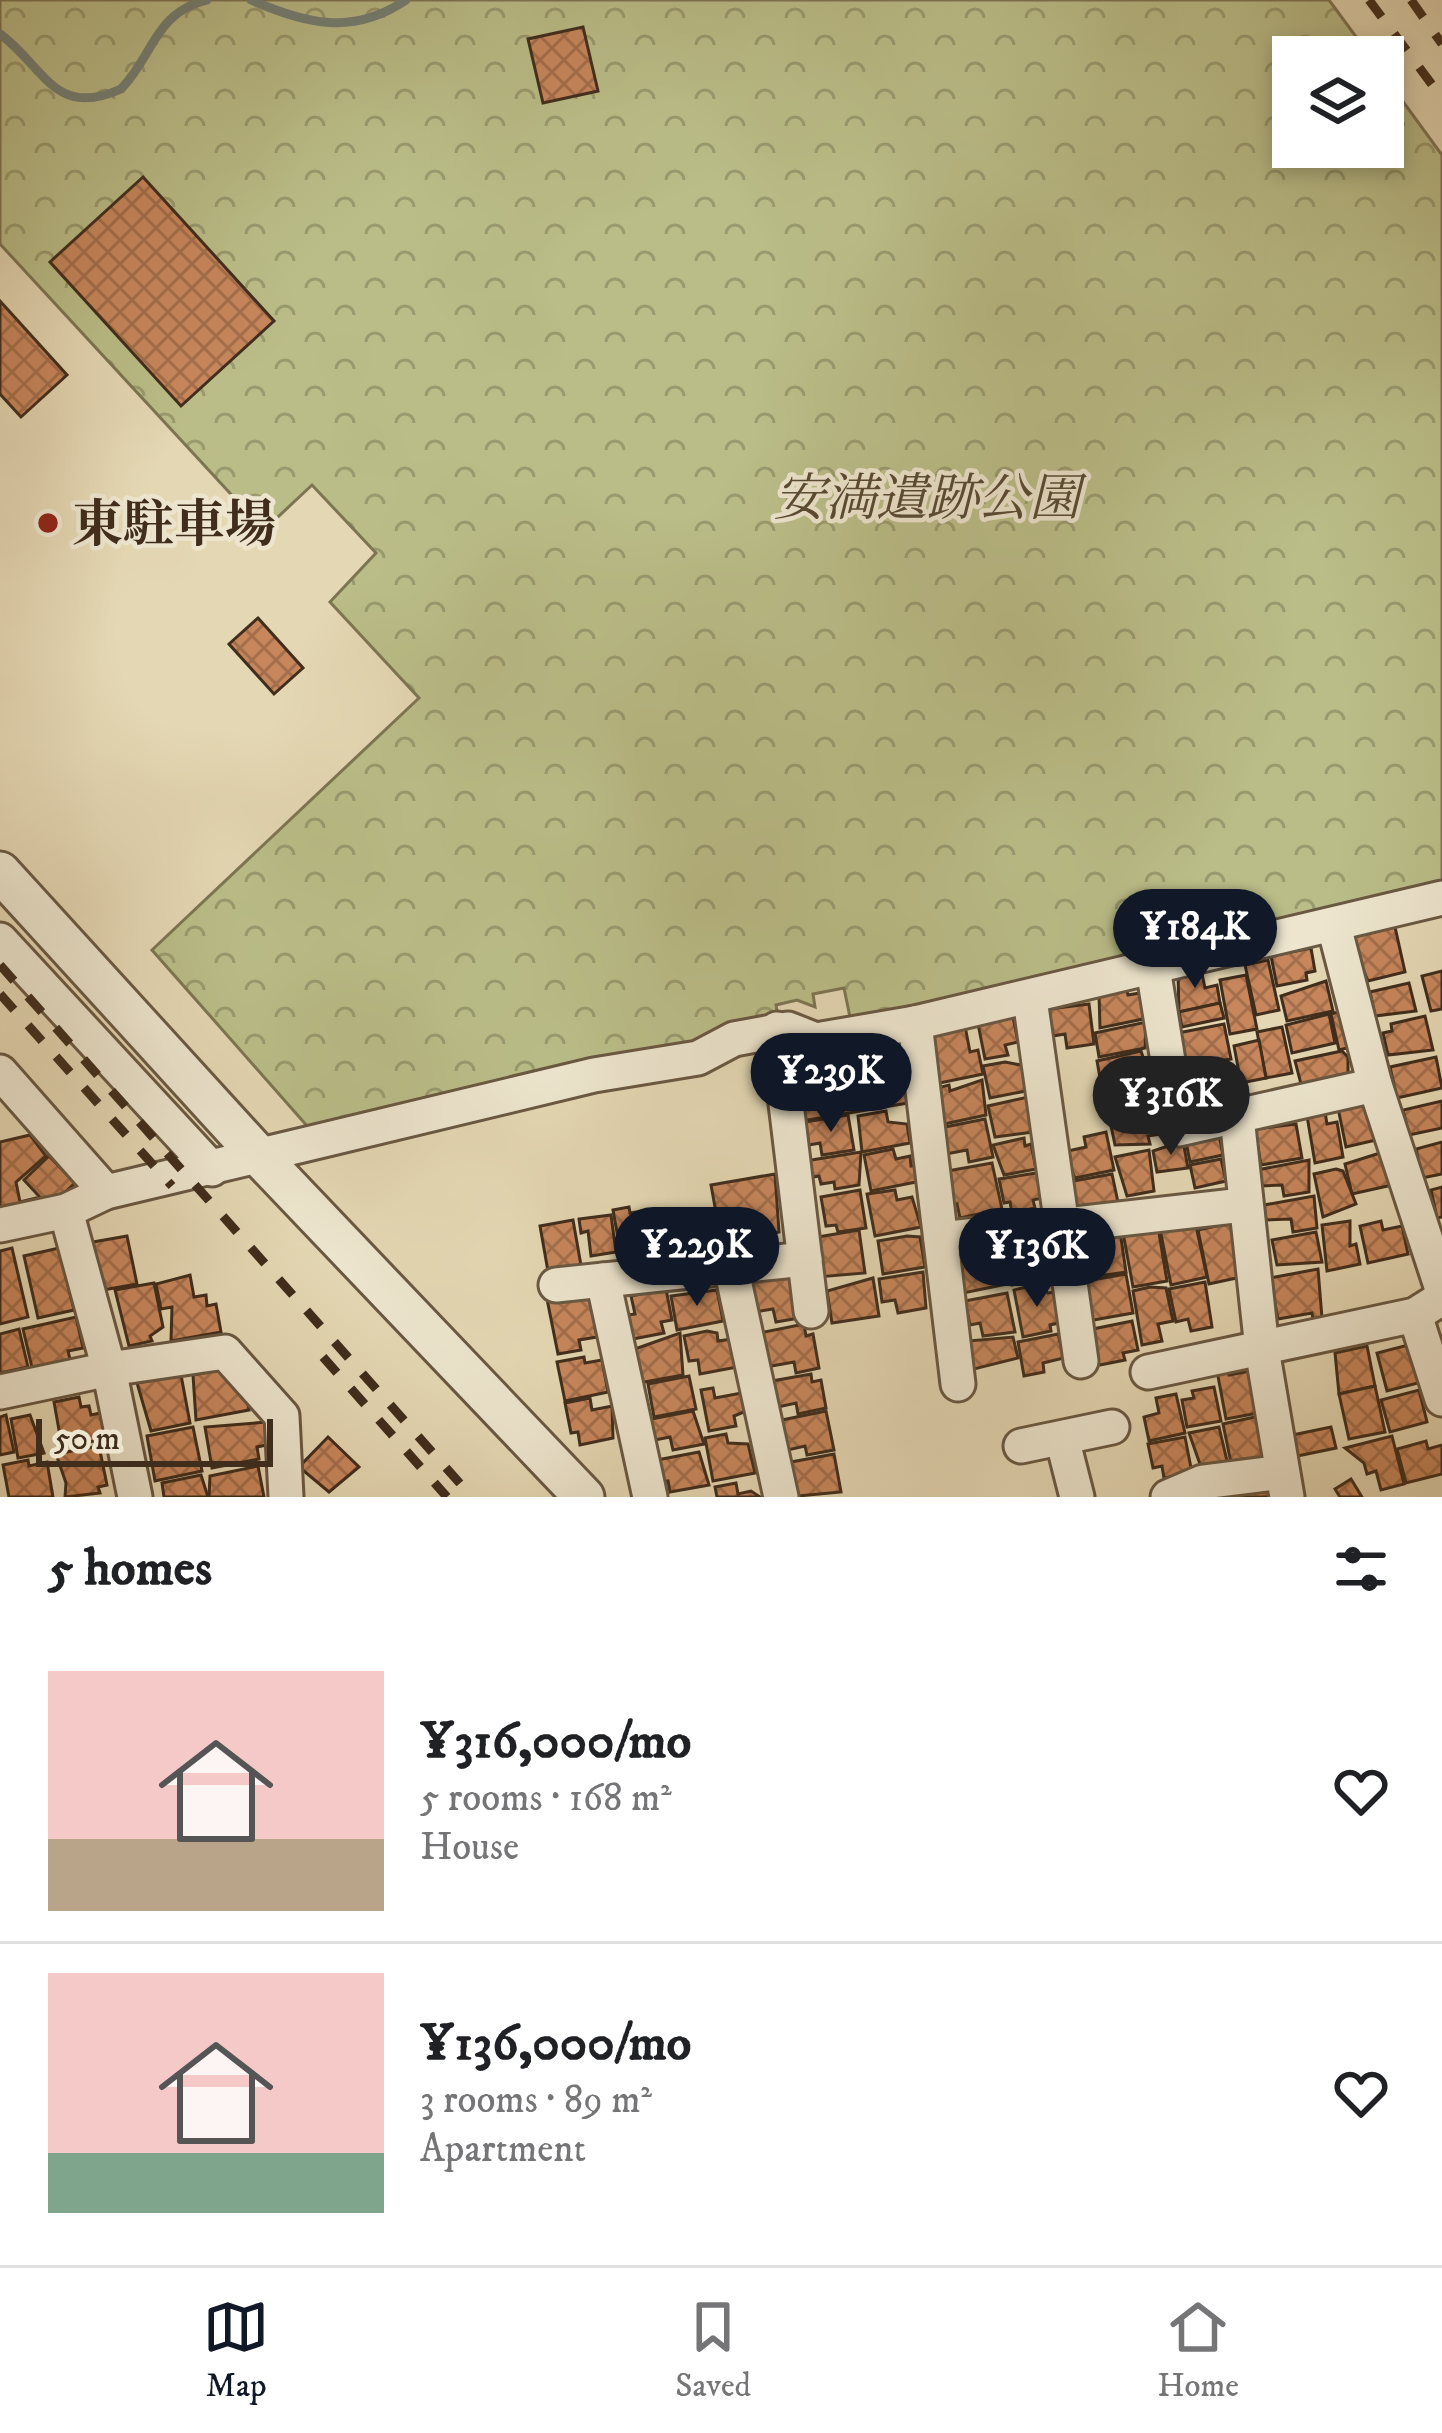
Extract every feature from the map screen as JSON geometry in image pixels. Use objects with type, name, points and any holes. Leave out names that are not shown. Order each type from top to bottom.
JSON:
[{"type":"street","points":[[0,872],[260,1156],[584,1497]]},
{"type":"street","points":[[0,1225],[66,1210],[106,1192],[594,1075],[698,1058],[734,1039],[777,1029],[816,1040],[915,1023],[1442,898]]},
{"type":"street","points":[[1334,926],[1433,1301],[1442,1399]]},
{"type":"street","points":[[0,940],[212,1169]]},
{"type":"street","points":[[1153,968],[1179,1130],[1375,1085]]},
{"type":"street","points":[[1030,999],[1081,1361]]},
{"type":"street","points":[[915,1023],[958,1384]]},
{"type":"street","points":[[777,1029],[811,1311]]},
{"type":"street","points":[[0,1072],[106,1192]]},
{"type":"street","points":[[1168,1497],[1203,1482],[1285,1484],[1243,1205],[1237,1117]]},
{"type":"street","points":[[941,1239],[1243,1205]]},
{"type":"street","points":[[66,1210],[109,1369],[135,1497]]},
{"type":"street","points":[[556,1285],[805,1259]]},
{"type":"street","points":[[731,1267],[781,1497]]},
{"type":"street","points":[[603,1280],[650,1497]]},
{"type":"street","points":[[1148,1372],[1262,1348],[1433,1301]]},
{"type":"street","points":[[0,1392],[225,1352],[282,1416],[286,1497]]},
{"type":"street","points":[[1021,1446],[1112,1427]]},
{"type":"street","points":[[1062,1438],[1077,1497]]},
{"type":"green space","name":"安満遺跡公園","points":[[0,0],[1329,0],[1356,36],[1272,36],[1272,168],[1404,168],[1404,103],[1442,155],[1442,883],[851,1022],[844,988],[813,994],[815,1007],[797,1000],[776,1005],[779,1022],[316,1136],[152,950],[419,698],[330,602],[376,553],[312,485],[264,530],[0,244]]},
{"type":"building","points":[[583,27],[598,91],[543,103],[528,39]]},
{"type":"building","points":[[143,177],[274,321],[181,406],[50,262]]},
{"type":"building","points":[[0,301],[67,375],[21,417],[0,394]]},
{"type":"building","points":[[258,618],[303,668],[274,694],[229,644]]},
{"type":"building","points":[[1395,927],[1405,972],[1368,981],[1350,938]]},
{"type":"building","points":[[1311,948],[1315,971],[1306,973],[1307,980],[1277,986],[1271,956]]},
{"type":"building","points":[[1268,960],[1279,1010],[1256,1015],[1245,965]]},
{"type":"building","points":[[1201,969],[1205,988],[1217,985],[1220,1003],[1179,1012],[1178,973]]},
{"type":"building","points":[[1442,971],[1442,1009],[1431,1011],[1422,976]]},
{"type":"building","points":[[1246,975],[1257,1029],[1230,1034],[1220,980]]},
{"type":"building","points":[[1326,981],[1333,1011],[1287,1021],[1281,996]]},
{"type":"building","points":[[1409,983],[1416,1011],[1375,1016],[1370,992]]},
{"type":"building","points":[[1126,988],[1128,995],[1140,993],[1148,1018],[1100,1028],[1099,994]]},
{"type":"building","points":[[1220,1003],[1224,1018],[1182,1027],[1179,1012]]},
{"type":"building","points":[[1089,1004],[1094,1044],[1067,1048],[1065,1034],[1053,1036],[1049,1009]]},
{"type":"building","points":[[1345,1010],[1355,1046],[1339,1050],[1331,1014]]},
{"type":"building","points":[[1329,1014],[1335,1043],[1292,1053],[1286,1025]]},
{"type":"building","points":[[1425,1016],[1433,1050],[1388,1055],[1383,1033],[1392,1031],[1391,1024]]},
{"type":"building","points":[[1013,1017],[1018,1042],[1005,1045],[1008,1055],[985,1059],[978,1024]]},
{"type":"building","points":[[1146,1022],[1145,1048],[1099,1057],[1095,1033]]},
{"type":"building","points":[[1224,1024],[1231,1059],[1180,1068],[1173,1034]]},
{"type":"building","points":[[965,1026],[970,1052],[978,1050],[983,1074],[935,1084],[932,1032]]},
{"type":"building","points":[[1282,1027],[1292,1073],[1266,1078],[1257,1032]]},
{"type":"building","points":[[1259,1040],[1266,1078],[1241,1083],[1234,1046]]},
{"type":"building","points":[[1141,1051],[1150,1079],[1102,1089],[1097,1061]]},
{"type":"building","points":[[1342,1051],[1348,1057],[1348,1076],[1302,1088],[1295,1061]]},
{"type":"building","points":[[900,1052],[908,1103],[802,1121],[793,1070]]},
{"type":"building","points":[[1436,1057],[1442,1088],[1397,1098],[1390,1067]]},
{"type":"building","points":[[1005,1062],[1026,1066],[1031,1090],[990,1098],[983,1066]]},
{"type":"building","points":[[1228,1067],[1232,1085],[1242,1084],[1245,1100],[1196,1109],[1187,1074]]},
{"type":"building","points":[[982,1080],[986,1115],[940,1125],[933,1089],[949,1085],[950,1091]]},
{"type":"building","points":[[1146,1084],[1148,1096],[1154,1094],[1151,1110],[1114,1118],[1109,1091]]},
{"type":"building","points":[[1028,1097],[1034,1132],[995,1137],[988,1106]]},
{"type":"building","points":[[1372,1100],[1380,1139],[1346,1147],[1338,1108]]},
{"type":"building","points":[[1442,1101],[1442,1128],[1409,1135],[1403,1110]]},
{"type":"building","points":[[886,1111],[888,1122],[907,1124],[910,1143],[862,1152],[858,1116]]},
{"type":"building","points":[[1157,1112],[1161,1134],[1148,1136],[1150,1144],[1115,1145],[1110,1121]]},
{"type":"building","points":[[1325,1112],[1327,1124],[1337,1122],[1343,1157],[1315,1163],[1307,1116]]},
{"type":"building","points":[[848,1115],[854,1150],[822,1155],[820,1143],[809,1145],[805,1122]]},
{"type":"building","points":[[985,1119],[993,1157],[969,1162],[967,1150],[946,1154],[940,1128]]},
{"type":"building","points":[[1296,1124],[1302,1158],[1261,1165],[1255,1129]]},
{"type":"building","points":[[1218,1130],[1223,1155],[1190,1162],[1185,1137]]},
{"type":"building","points":[[1106,1132],[1114,1170],[1075,1178],[1063,1152],[1086,1147],[1084,1137]]},
{"type":"building","points":[[30,1135],[46,1156],[16,1182],[20,1202],[36,1198],[39,1209],[0,1212],[0,1142]]},
{"type":"building","points":[[1024,1138],[1025,1146],[1031,1144],[1036,1169],[1004,1175],[993,1145]]},
{"type":"building","points":[[1183,1141],[1188,1168],[1157,1172],[1153,1151]]},
{"type":"building","points":[[1442,1142],[1442,1174],[1422,1178],[1416,1149]]},
{"type":"building","points":[[893,1149],[896,1159],[910,1156],[911,1166],[918,1165],[921,1181],[871,1191],[864,1155]]},
{"type":"building","points":[[1149,1150],[1154,1191],[1127,1196],[1115,1157]]},
{"type":"building","points":[[861,1152],[859,1185],[835,1189],[834,1182],[821,1184],[819,1176],[808,1178],[805,1161]]},
{"type":"building","points":[[1380,1153],[1381,1158],[1387,1157],[1392,1185],[1352,1194],[1345,1164]]},
{"type":"building","points":[[49,1156],[75,1183],[49,1207],[24,1180]]},
{"type":"building","points":[[1221,1159],[1226,1181],[1195,1188],[1190,1165]]},
{"type":"building","points":[[1309,1160],[1309,1192],[1284,1196],[1282,1185],[1260,1186],[1257,1170]]},
{"type":"building","points":[[992,1163],[1002,1209],[960,1218],[957,1204],[950,1206],[942,1172]]},
{"type":"building","points":[[1343,1171],[1356,1204],[1323,1217],[1314,1174]]},
{"type":"building","points":[[1042,1172],[1046,1197],[1033,1200],[1035,1208],[1012,1213],[1010,1202],[1004,1203],[999,1179]]},
{"type":"building","points":[[775,1174],[779,1232],[756,1237],[758,1244],[723,1251],[711,1185]]},
{"type":"building","points":[[1112,1174],[1119,1207],[1074,1211],[1068,1182]]},
{"type":"building","points":[[1442,1187],[1442,1217],[1437,1218],[1431,1190]]},
{"type":"building","points":[[860,1190],[866,1228],[838,1232],[836,1225],[826,1226],[821,1197]]},
{"type":"building","points":[[895,1190],[897,1200],[912,1197],[921,1227],[875,1236],[867,1194]]},
{"type":"building","points":[[1314,1196],[1317,1228],[1293,1232],[1291,1219],[1266,1220],[1264,1205]]},
{"type":"building","points":[[629,1207],[630,1213],[649,1210],[655,1248],[628,1253],[625,1236],[618,1238],[613,1210]]},
{"type":"building","points":[[611,1215],[616,1252],[591,1256],[588,1231],[581,1233],[579,1219]]},
{"type":"building","points":[[573,1220],[582,1271],[549,1277],[540,1226]]},
{"type":"building","points":[[1350,1221],[1350,1246],[1356,1244],[1360,1264],[1327,1271],[1322,1225]]},
{"type":"building","points":[[1381,1221],[1383,1230],[1402,1226],[1408,1254],[1368,1263],[1360,1226]]},
{"type":"building","points":[[1230,1223],[1241,1277],[1209,1284],[1198,1230]]},
{"type":"building","points":[[1196,1226],[1207,1277],[1171,1285],[1160,1229]]},
{"type":"building","points":[[1158,1227],[1167,1281],[1133,1287],[1123,1233]]},
{"type":"building","points":[[859,1230],[865,1273],[818,1277],[812,1238]]},
{"type":"building","points":[[1120,1231],[1126,1272],[1079,1279],[1072,1239]]},
{"type":"building","points":[[1316,1232],[1322,1262],[1277,1265],[1272,1240]]},
{"type":"building","points":[[127,1236],[137,1284],[103,1290],[93,1242]]},
{"type":"building","points":[[920,1237],[925,1267],[883,1274],[878,1241]]},
{"type":"building","points":[[1045,1243],[1051,1278],[1012,1285],[1006,1250]]},
{"type":"building","points":[[12,1248],[28,1317],[0,1324],[0,1251]]},
{"type":"building","points":[[59,1248],[74,1310],[38,1318],[24,1256]]},
{"type":"building","points":[[1001,1252],[1007,1284],[963,1293],[957,1260]]},
{"type":"building","points":[[1318,1269],[1322,1318],[1313,1319],[1312,1313],[1278,1319],[1270,1278]]},
{"type":"building","points":[[923,1272],[926,1308],[898,1313],[895,1300],[882,1302],[879,1279]]},
{"type":"building","points":[[1126,1274],[1133,1313],[1088,1321],[1081,1282]]},
{"type":"building","points":[[190,1275],[194,1297],[206,1295],[207,1306],[216,1304],[221,1332],[171,1341],[172,1307],[161,1309],[156,1284]]},
{"type":"building","points":[[790,1275],[799,1318],[776,1322],[773,1309],[754,1312],[748,1283]]},
{"type":"building","points":[[873,1278],[879,1316],[832,1323],[827,1291]]},
{"type":"building","points":[[1205,1282],[1212,1327],[1191,1331],[1188,1319],[1176,1322],[1169,1289]]},
{"type":"building","points":[[154,1283],[163,1327],[150,1336],[152,1341],[129,1346],[115,1290]]},
{"type":"building","points":[[1039,1284],[1048,1293],[1057,1292],[1063,1322],[1050,1325],[1051,1331],[1023,1337],[1014,1290]]},
{"type":"building","points":[[1166,1288],[1173,1321],[1158,1324],[1162,1341],[1142,1345],[1133,1291]]},
{"type":"building","points":[[666,1289],[672,1320],[661,1322],[664,1333],[633,1339],[628,1315],[635,1314],[631,1296]]},
{"type":"building","points":[[717,1290],[723,1321],[677,1330],[671,1296]]},
{"type":"building","points":[[1007,1293],[1015,1332],[983,1336],[980,1323],[970,1325],[965,1301]]},
{"type":"building","points":[[563,1295],[564,1301],[593,1296],[599,1327],[595,1328],[597,1337],[579,1340],[581,1350],[558,1354],[547,1299]]},
{"type":"building","points":[[76,1317],[83,1348],[68,1351],[71,1363],[33,1372],[23,1329]]},
{"type":"building","points":[[1132,1321],[1138,1350],[1123,1353],[1125,1360],[1095,1366],[1088,1330]]},
{"type":"building","points":[[804,1324],[806,1336],[813,1334],[819,1368],[796,1373],[794,1362],[766,1367],[760,1333]]},
{"type":"building","points":[[19,1329],[28,1367],[0,1373],[0,1334]]},
{"type":"building","points":[[680,1333],[683,1375],[639,1383],[632,1350]]},
{"type":"building","points":[[717,1333],[718,1341],[732,1339],[737,1367],[700,1374],[698,1360],[689,1361],[684,1336]]},
{"type":"building","points":[[1058,1334],[1064,1358],[1043,1363],[1044,1372],[1024,1376],[1018,1342]]},
{"type":"building","points":[[1013,1337],[1018,1358],[974,1369],[968,1341]]},
{"type":"building","points":[[1412,1344],[1422,1382],[1387,1391],[1377,1353]]},
{"type":"building","points":[[1367,1346],[1375,1386],[1339,1394],[1335,1353]]},
{"type":"building","points":[[584,1357],[585,1363],[602,1360],[608,1392],[565,1401],[557,1362]]},
{"type":"building","points":[[232,1367],[245,1385],[249,1410],[196,1420],[193,1375]]},
{"type":"building","points":[[1227,1369],[1229,1375],[1250,1371],[1258,1413],[1226,1419],[1217,1371]]},
{"type":"building","points":[[811,1374],[812,1382],[821,1380],[826,1408],[798,1414],[796,1403],[778,1407],[772,1381]]},
{"type":"building","points":[[181,1375],[190,1423],[151,1431],[137,1383]]},
{"type":"building","points":[[689,1376],[696,1409],[654,1417],[648,1384]]},
{"type":"building","points":[[1375,1386],[1385,1432],[1349,1439],[1339,1394]]},
{"type":"building","points":[[1214,1387],[1221,1421],[1187,1427],[1182,1400],[1194,1398],[1192,1391]]},
{"type":"building","points":[[713,1388],[715,1398],[747,1392],[751,1409],[734,1416],[736,1426],[709,1431],[701,1390]]},
{"type":"building","points":[[1419,1390],[1427,1422],[1390,1432],[1381,1400]]},
{"type":"building","points":[[1176,1394],[1185,1433],[1149,1441],[1144,1417],[1159,1413],[1156,1398]]},
{"type":"building","points":[[79,1397],[81,1407],[89,1406],[91,1415],[100,1413],[105,1439],[62,1447],[54,1402]]},
{"type":"building","points":[[590,1398],[592,1410],[612,1406],[613,1438],[580,1445],[578,1432],[571,1433],[565,1403]]},
{"type":"building","points":[[693,1411],[704,1444],[673,1450],[670,1437],[650,1441],[646,1420]]},
{"type":"building","points":[[826,1411],[834,1450],[807,1455],[805,1446],[783,1451],[777,1421]]},
{"type":"building","points":[[6,1415],[14,1452],[0,1455],[0,1417]]},
{"type":"building","points":[[30,1415],[44,1453],[18,1458],[11,1419]]},
{"type":"building","points":[[1259,1416],[1267,1456],[1231,1463],[1223,1424]]},
{"type":"building","points":[[267,1422],[271,1444],[257,1447],[259,1459],[212,1468],[205,1427]]},
{"type":"building","points":[[193,1427],[202,1471],[155,1481],[147,1436]]},
{"type":"building","points":[[1219,1427],[1227,1461],[1201,1467],[1189,1433]]},
{"type":"building","points":[[1331,1427],[1336,1448],[1288,1458],[1283,1437]]},
{"type":"building","points":[[726,1434],[728,1443],[748,1444],[755,1473],[713,1481],[705,1438]]},
{"type":"building","points":[[1392,1436],[1404,1484],[1381,1490],[1376,1471],[1367,1474],[1364,1463],[1345,1448]]},
{"type":"building","points":[[328,1437],[359,1467],[329,1492],[299,1467]]},
{"type":"building","points":[[1185,1437],[1192,1473],[1164,1478],[1162,1466],[1153,1468],[1148,1444]]},
{"type":"building","points":[[1426,1441],[1428,1449],[1442,1445],[1442,1474],[1406,1483],[1397,1449]]},
{"type":"building","points":[[99,1446],[107,1485],[98,1487],[100,1493],[65,1497],[66,1483],[56,1454]]},
{"type":"building","points":[[699,1452],[709,1485],[670,1492],[668,1481],[661,1482],[657,1460]]},
{"type":"building","points":[[834,1454],[841,1492],[798,1496],[791,1462]]},
{"type":"building","points":[[28,1460],[29,1466],[47,1462],[53,1497],[9,1497],[3,1465]]},
{"type":"building","points":[[258,1466],[264,1497],[209,1497],[210,1476]]},
{"type":"building","points":[[201,1475],[208,1497],[164,1497],[162,1483]]},
{"type":"building","points":[[1351,1479],[1362,1497],[1340,1497],[1335,1489]]},
{"type":"building","points":[[736,1483],[738,1494],[751,1491],[760,1497],[717,1497],[715,1487]]},
{"type":"building","points":[[1271,1488],[1273,1497],[1240,1497],[1238,1491]]},
{"type":"waterway","points":[[0,34],[52,85],[80,98],[98,97],[121,89],[176,15],[207,0]]},
{"type":"waterway","points":[[251,0],[329,22],[367,19],[406,0]]},
{"type":"railway","points":[[1369,0],[1442,98]]},
{"type":"railway","points":[[1411,0],[1442,44]]},
{"type":"railway","points":[[0,965],[472,1497]]},
{"type":"railway","points":[[0,994],[172,1186]]},
{"type":"railway","points":[[323,1357],[447,1497]]},
{"type":"place","name":"東駐車場","points":[[48,523]]}]
